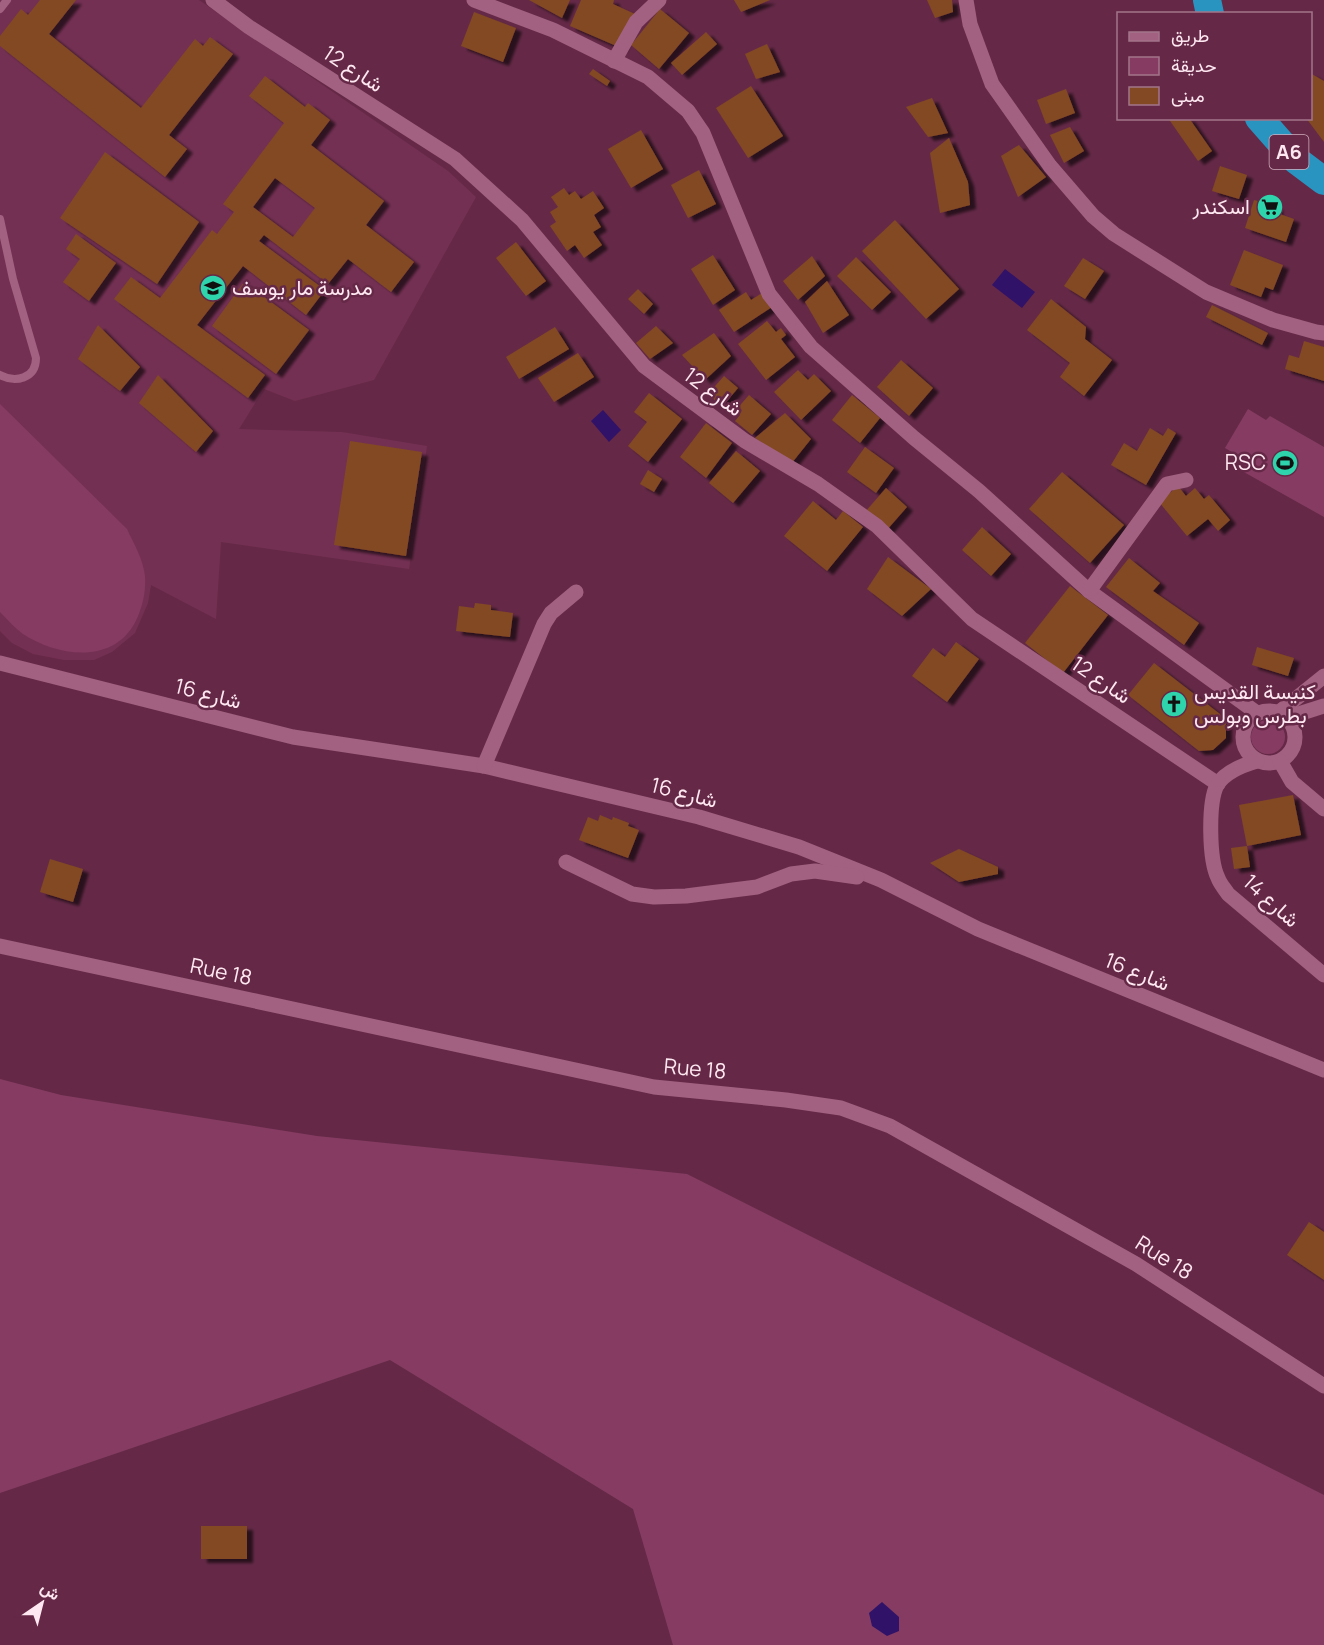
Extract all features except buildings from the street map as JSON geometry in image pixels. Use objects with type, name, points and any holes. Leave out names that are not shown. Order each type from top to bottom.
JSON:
[{"type":"highway","name":"A6","points":[[1261,120],[1296,160],[1324,181]]},
{"type":"street","name":"شارع 12","points":[[213,0],[249,27],[455,159],[522,220],[644,366],[745,441],[818,484],[877,526],[972,619],[1218,784]]},
{"type":"street","points":[[474,0],[553,30],[648,77],[688,111],[703,133],[769,294],[811,347],[914,438],[979,491],[1089,591],[1257,713]]},
{"type":"street","points":[[614,61],[636,22],[659,0]]},
{"type":"street","points":[[966,0],[970,24],[992,84],[1050,166],[1093,216],[1114,234],[1206,292],[1273,320],[1324,333]]},
{"type":"street","points":[[1089,591],[1167,484],[1186,480]]},
{"type":"street","points":[[484,766],[544,624],[551,613],[576,592]]},
{"type":"street","name":"شارع 16","points":[[0,663],[292,737],[484,766],[699,817],[799,847],[881,880],[978,929],[1324,1070]]},
{"type":"street","points":[[1282,715],[1324,676]]},
{"type":"street","points":[[1282,715],[1324,706]]},
{"type":"street","points":[[1218,784],[1242,766],[1257,761],[1272,764],[1291,752],[1295,738],[1291,723],[1282,715],[1271,711],[1257,713],[1250,718],[1242,733],[1245,749],[1257,761]]},
{"type":"street","points":[[1280,761],[1292,782],[1324,809]]},
{"type":"street","name":"شارع 14","points":[[1218,784],[1211,805],[1213,853],[1217,877],[1228,894],[1324,975]]},
{"type":"street","points":[[566,862],[632,894],[654,897],[686,897],[757,887],[791,874],[816,871],[881,880]]},
{"type":"street","name":"Rue 18","points":[[0,946],[654,1087],[753,1096],[841,1108],[890,1126],[1136,1264],[1324,1386]]},
{"type":"lane","points":[[0,9],[7,0]]},
{"type":"lane","points":[[0,219],[13,279],[36,364],[31,373],[21,378],[14,380],[0,375]]},
{"type":"shaded area","name":"مدرسة مار يوسف","points":[[0,0],[199,0],[448,171],[476,197],[374,380],[295,401],[264,389],[239,429],[342,432],[427,446],[409,569],[221,542],[216,619],[151,585],[148,603],[135,633],[112,652],[94,660],[64,660],[33,654],[12,643],[0,631]]},
{"type":"shaded area","points":[[1005,269],[1035,292],[1022,308],[992,285]]},
{"type":"shaded area","points":[[603,410],[621,430],[609,442],[591,421]]},
{"type":"shaded area","points":[[882,1602],[899,1617],[899,1631],[887,1636],[872,1626],[869,1613]]},
{"type":"green space","points":[[0,404],[127,529],[138,552],[145,581],[140,611],[129,632],[117,643],[103,650],[70,652],[54,648],[23,634],[0,612]]},
{"type":"green space","name":"RSC","points":[[1248,409],[1266,420],[1270,416],[1324,447],[1324,517],[1242,471],[1247,461],[1225,448]]},
{"type":"green space","points":[[1268,720],[1280,725],[1285,737],[1280,749],[1268,754],[1256,749],[1251,737],[1256,725]]},
{"type":"green space","points":[[0,1079],[61,1095],[317,1136],[687,1174],[1324,1495],[1324,1645],[673,1645],[633,1509],[390,1360],[0,1493]]},
{"type":"place","name":"اسكندر","points":[[1270,207]]},
{"type":"place","name":"مدرسة مار يوسف","points":[[213,288]]},
{"type":"place","name":"RSC","points":[[1285,463]]},
{"type":"place","name":"كنيسة القديس بطرس وبولس","points":[[1174,704]]}]
